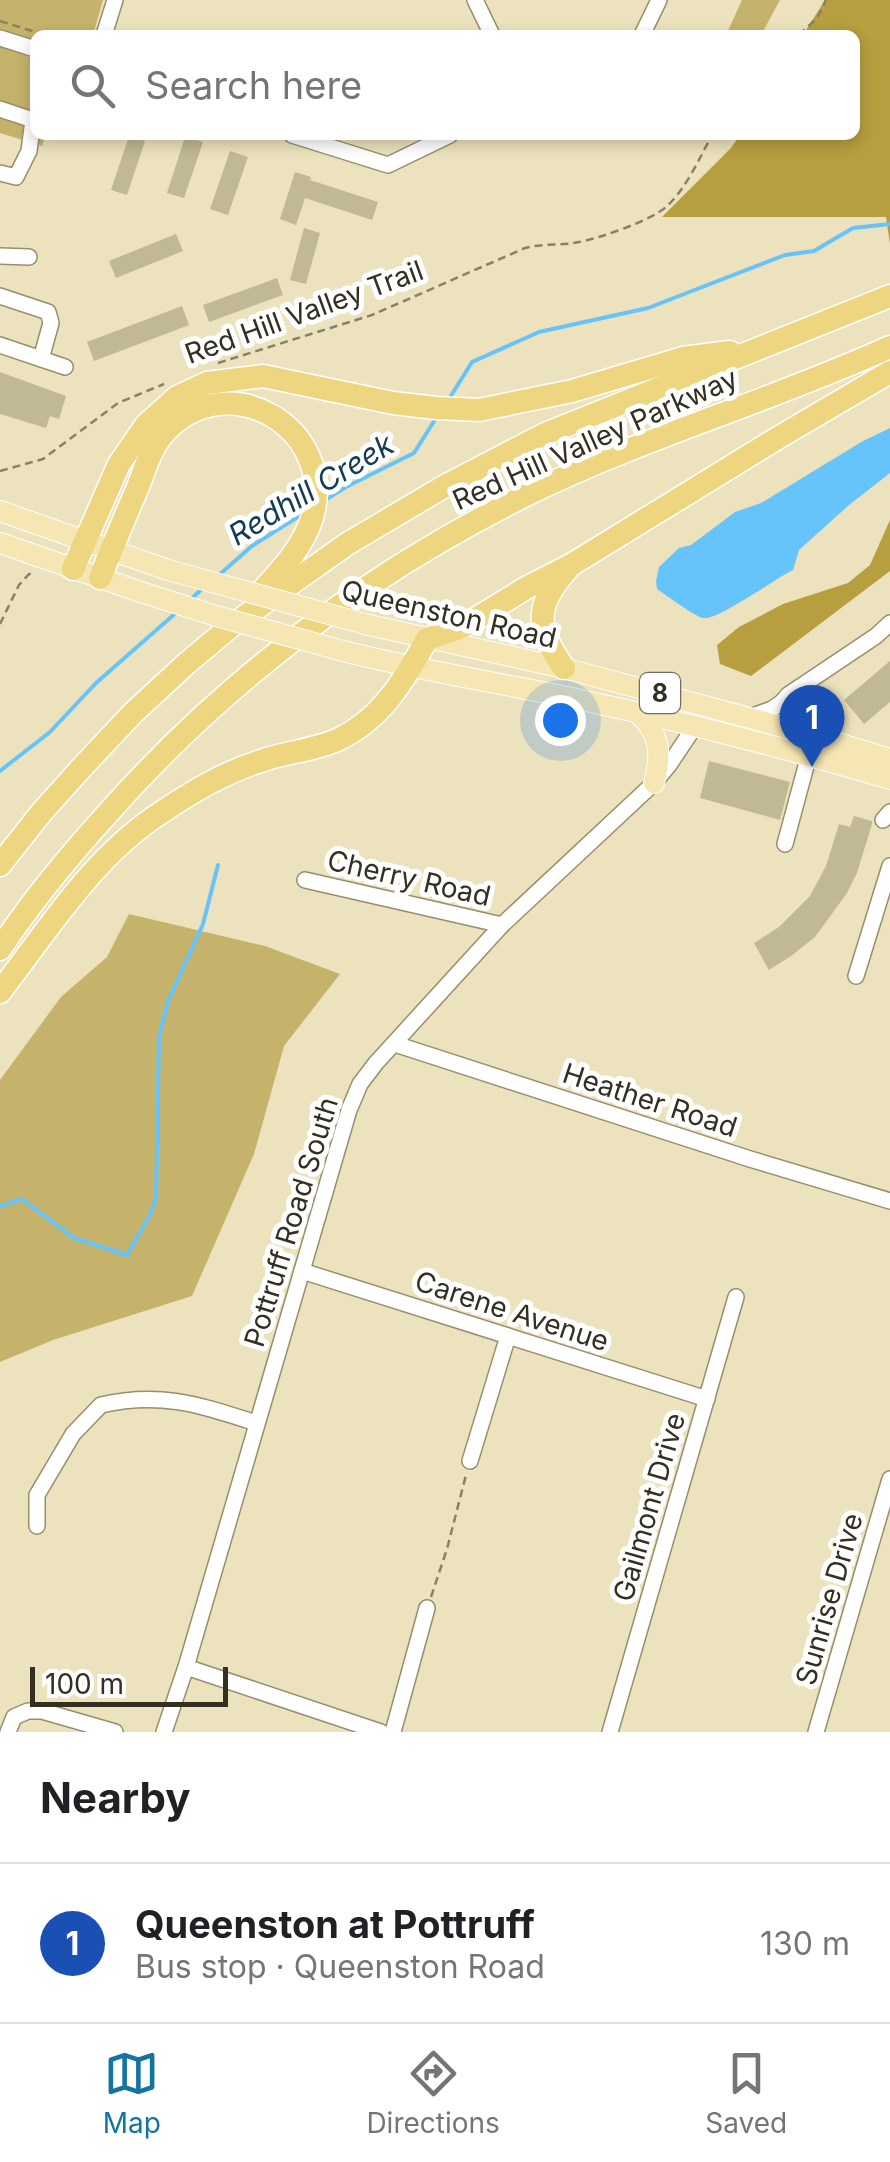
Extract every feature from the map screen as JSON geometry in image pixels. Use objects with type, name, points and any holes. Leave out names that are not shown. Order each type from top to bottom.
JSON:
[{"type":"highway","name":"Red Hill Valley Parkway","points":[[0,865],[41,813],[133,713],[230,628],[346,544],[545,434],[890,296]]},
{"type":"highway","name":"Red Hill Valley Parkway","points":[[0,949],[81,842],[223,696],[294,639],[392,570],[529,494],[683,428],[890,347]]},
{"type":"highway","points":[[73,569],[119,464],[146,425],[177,398],[207,383],[263,376],[394,403],[479,410],[572,391],[683,358],[758,349]]},
{"type":"highway","points":[[0,992],[90,876],[152,818],[213,780],[244,766],[338,740],[384,706],[427,639],[464,626],[890,372]]},
{"type":"highway","points":[[100,578],[164,432],[205,406],[239,404],[271,415],[295,433],[314,474],[315,501],[295,553],[230,628]]},
{"type":"highway","points":[[564,668],[548,646],[542,619],[549,594],[571,564]]},
{"type":"main road","name":"Queenston Road","points":[[0,511],[168,570],[368,626],[564,668],[890,759]]},
{"type":"main road","name":"Queenston Road","points":[[0,543],[141,592],[343,650],[411,668],[695,726],[890,780]]},
{"type":"main road","points":[[638,713],[649,724],[656,741],[654,783]]},
{"type":"street","points":[[106,30],[115,0]]},
{"type":"street","points":[[475,0],[490,30]]},
{"type":"street","points":[[644,30],[659,0]]},
{"type":"street","points":[[0,38],[30,47]]},
{"type":"street","points":[[0,109],[30,119]]},
{"type":"street","points":[[0,173],[16,177],[31,140]]},
{"type":"street","points":[[308,140],[388,166],[440,140]]},
{"type":"street","points":[[0,256],[29,257]]},
{"type":"street","points":[[0,296],[48,312],[51,323],[41,359]]},
{"type":"street","points":[[0,345],[65,367]]},
{"type":"street","points":[[750,718],[782,702],[890,624]]},
{"type":"street","points":[[797,689],[796,711],[801,732]]},
{"type":"street","name":"Pottruff Road South","points":[[164,1732],[349,1110],[360,1084],[502,924],[654,783],[695,726]]},
{"type":"street","points":[[786,844],[809,755]]},
{"type":"street","points":[[856,976],[890,866]]},
{"type":"street","name":"Cherry Road","points":[[305,880],[502,924]]},
{"type":"street","name":"Heather Road","points":[[395,1044],[750,1160],[890,1201]]},
{"type":"street","name":"Carene Avenue","points":[[302,1271],[707,1399]]},
{"type":"street","name":"Gailmont Drive","points":[[610,1732],[736,1296]]},
{"type":"street","points":[[470,1461],[508,1336]]},
{"type":"street","points":[[37,1526],[36,1496],[73,1434],[100,1405],[169,1399],[256,1423]]},
{"type":"street","name":"Sunrise Drive","points":[[816,1732],[890,1480]]},
{"type":"street","points":[[393,1732],[427,1608]]},
{"type":"street","points":[[186,1666],[381,1732]]},
{"type":"street","points":[[8,1732],[14,1717],[42,1711],[114,1732]]},
{"type":"path","points":[[804,30],[818,17],[826,0]]},
{"type":"path","points":[[0,20],[30,30]]},
{"type":"path","name":"Red Hill Valley Trail","points":[[217,363],[372,314],[525,248],[578,242],[616,232],[664,210],[709,140]]},
{"type":"path","name":"Red Hill Valley Trail","points":[[0,472],[43,459],[118,403],[168,383]]},
{"type":"path","points":[[0,624],[18,586]]},
{"type":"path","points":[[427,1608],[470,1461]]},
{"type":"shaded area","points":[[0,0],[103,0],[94,30],[30,30],[30,140],[44,140],[42,146],[0,133]]},
{"type":"shaded area","points":[[742,0],[780,0],[764,30],[728,30]]},
{"type":"shaded area","points":[[825,0],[890,0],[890,244],[886,217],[662,217],[737,140],[860,140],[860,30],[806,30]]},
{"type":"shaded area","points":[[890,520],[890,571],[751,676],[720,664],[717,645],[739,627],[783,604],[848,583],[870,565]]},
{"type":"shaded area","points":[[129,914],[265,946],[340,974],[284,1046],[254,1154],[192,1296],[53,1340],[0,1362],[0,1080],[61,997],[107,957]]},
{"type":"water","points":[[890,428],[890,473],[799,550],[793,570],[733,606],[703,618],[657,589],[659,567],[679,548],[691,545],[735,512],[761,503]]},
{"type":"building","points":[[128,140],[145,141],[127,195],[111,190]]},
{"type":"building","points":[[184,140],[203,142],[184,198],[167,193]]},
{"type":"building","points":[[230,151],[248,157],[228,215],[210,209]]},
{"type":"building","points":[[295,172],[378,202],[372,220],[305,198],[296,225],[280,219]]},
{"type":"building","points":[[304,228],[320,233],[306,284],[290,280]]},
{"type":"building","points":[[176,234],[183,251],[116,278],[109,261]]},
{"type":"building","points":[[277,278],[283,295],[209,322],[203,305]]},
{"type":"building","points":[[182,306],[189,325],[94,361],[87,342]]},
{"type":"building","points":[[0,372],[66,396],[59,419],[50,416],[46,428],[0,414]]},
{"type":"building","points":[[890,661],[890,702],[864,724],[844,700]]},
{"type":"building","points":[[709,761],[790,782],[780,820],[700,798]]},
{"type":"building","points":[[854,816],[872,824],[847,893],[815,937],[769,970],[754,943],[779,927],[810,896],[826,866],[839,824],[850,827]]},
{"type":"waterway","name":"Redhill Creek","points":[[449,399],[472,362],[539,332],[648,308],[785,255],[814,251],[853,228],[890,224]]},
{"type":"waterway","name":"Redhill Creek","points":[[325,500],[414,453],[438,415]]},
{"type":"waterway","name":"Redhill Creek","points":[[219,575],[252,546],[304,513]]},
{"type":"waterway","name":"Redhill Creek","points":[[189,601],[204,587]]},
{"type":"waterway","name":"Redhill Creek","points":[[0,771],[50,732],[96,683],[178,611]]},
{"type":"waterway","points":[[0,1206],[22,1199],[74,1238],[127,1255],[156,1198],[159,1037],[168,1001],[203,924],[218,865]]},
{"type":"place","name":"Queenston at Pottruff","points":[[812,767]]}]
